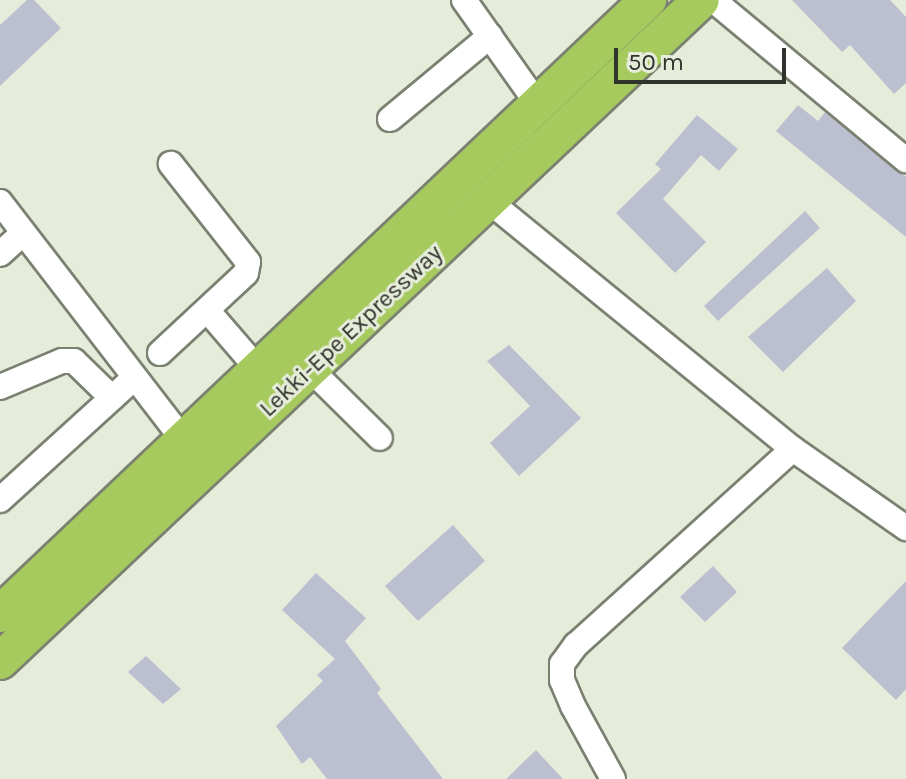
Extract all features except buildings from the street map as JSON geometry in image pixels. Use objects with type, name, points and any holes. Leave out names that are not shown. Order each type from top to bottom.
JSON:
[{"type":"highway","name":"Lekki-Epe Expressway","points":[[0,614],[648,0]]},
{"type":"highway","name":"Lekki-Epe Expressway","points":[[0,661],[701,0]]},
{"type":"street","points":[[464,0],[539,106]]},
{"type":"street","points":[[713,0],[906,160]]},
{"type":"street","points":[[390,119],[490,36]]},
{"type":"street","points":[[160,353],[246,273],[248,262],[171,164]]},
{"type":"street","points":[[0,202],[132,380],[183,440]]},
{"type":"street","points":[[490,202],[793,449],[906,528]]},
{"type":"street","points":[[0,254],[22,234]]},
{"type":"street","points":[[207,310],[258,369]]},
{"type":"street","points":[[0,387],[47,366],[74,361],[112,398]]},
{"type":"street","points":[[310,369],[380,438]]},
{"type":"street","points":[[0,500],[132,380]]},
{"type":"street","points":[[613,779],[573,706],[562,680],[562,664],[585,637],[793,449]]}]
